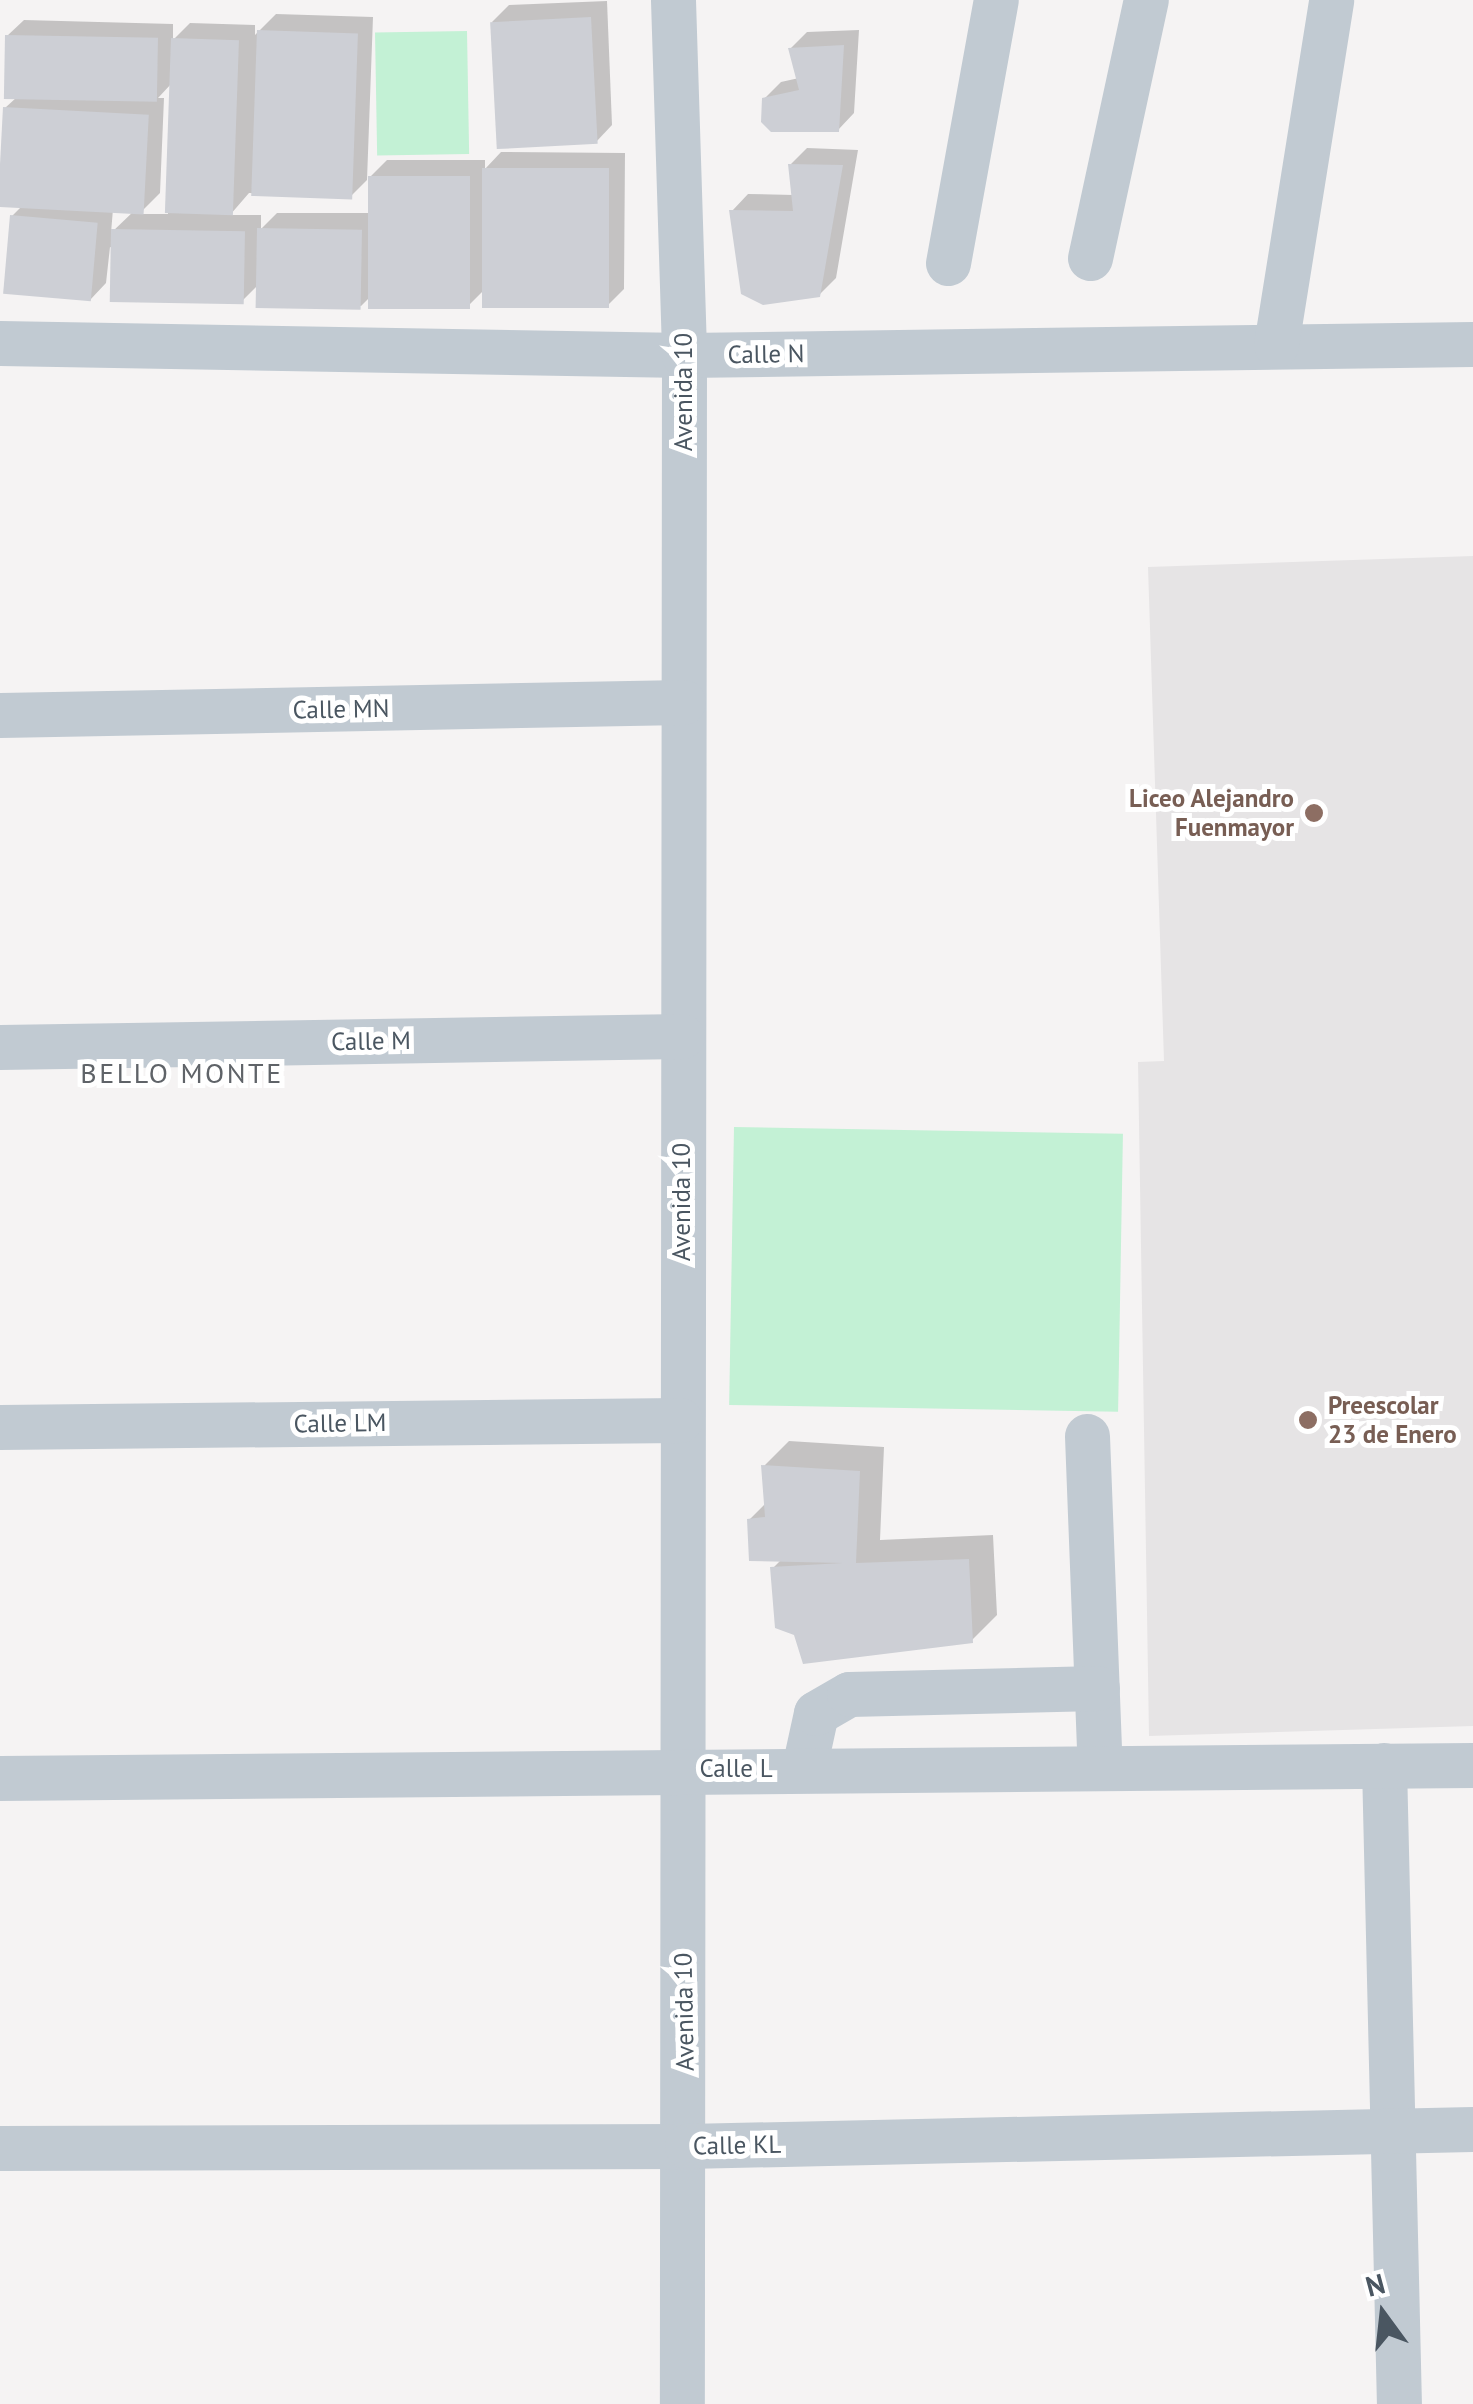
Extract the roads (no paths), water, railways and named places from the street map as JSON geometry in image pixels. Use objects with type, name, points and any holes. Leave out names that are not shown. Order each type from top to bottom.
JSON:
[{"type":"street","name":"Avenida 10","points":[[673,0],[684,355],[680,1768],[687,2146],[682,2404]]},
{"type":"street","points":[[948,263],[996,0]]},
{"type":"street","points":[[1090,258],[1146,0]]},
{"type":"street","points":[[1276,344],[1332,0]]},
{"type":"street","name":"Calle N","points":[[0,343],[684,355],[1473,344]]},
{"type":"street","name":"Calle MN","points":[[0,716],[682,702]]},
{"type":"street","name":"Calle M","points":[[0,1048],[682,1036]]},
{"type":"street","name":"Calle LM","points":[[0,1427],[680,1420]]},
{"type":"street","points":[[1087,1436],[1100,1767]]},
{"type":"street","points":[[804,1768],[816,1714],[849,1694],[1097,1688]]},
{"type":"street","name":"Calle L","points":[[0,1778],[680,1768],[1473,1765]]},
{"type":"street","points":[[1384,1766],[1399,2404]]},
{"type":"street","name":"Calle KL","points":[[0,2148],[687,2146],[1473,2129]]},
{"type":"place","name":"Liceo Alejandro Fuenmayor","points":[[1314,813]]},
{"type":"place","name":"Preescolar 23 de Enero","points":[[1308,1420]]},
{"type":"district","name":"BELLO MONTE","points":[[182,1073]]}]
